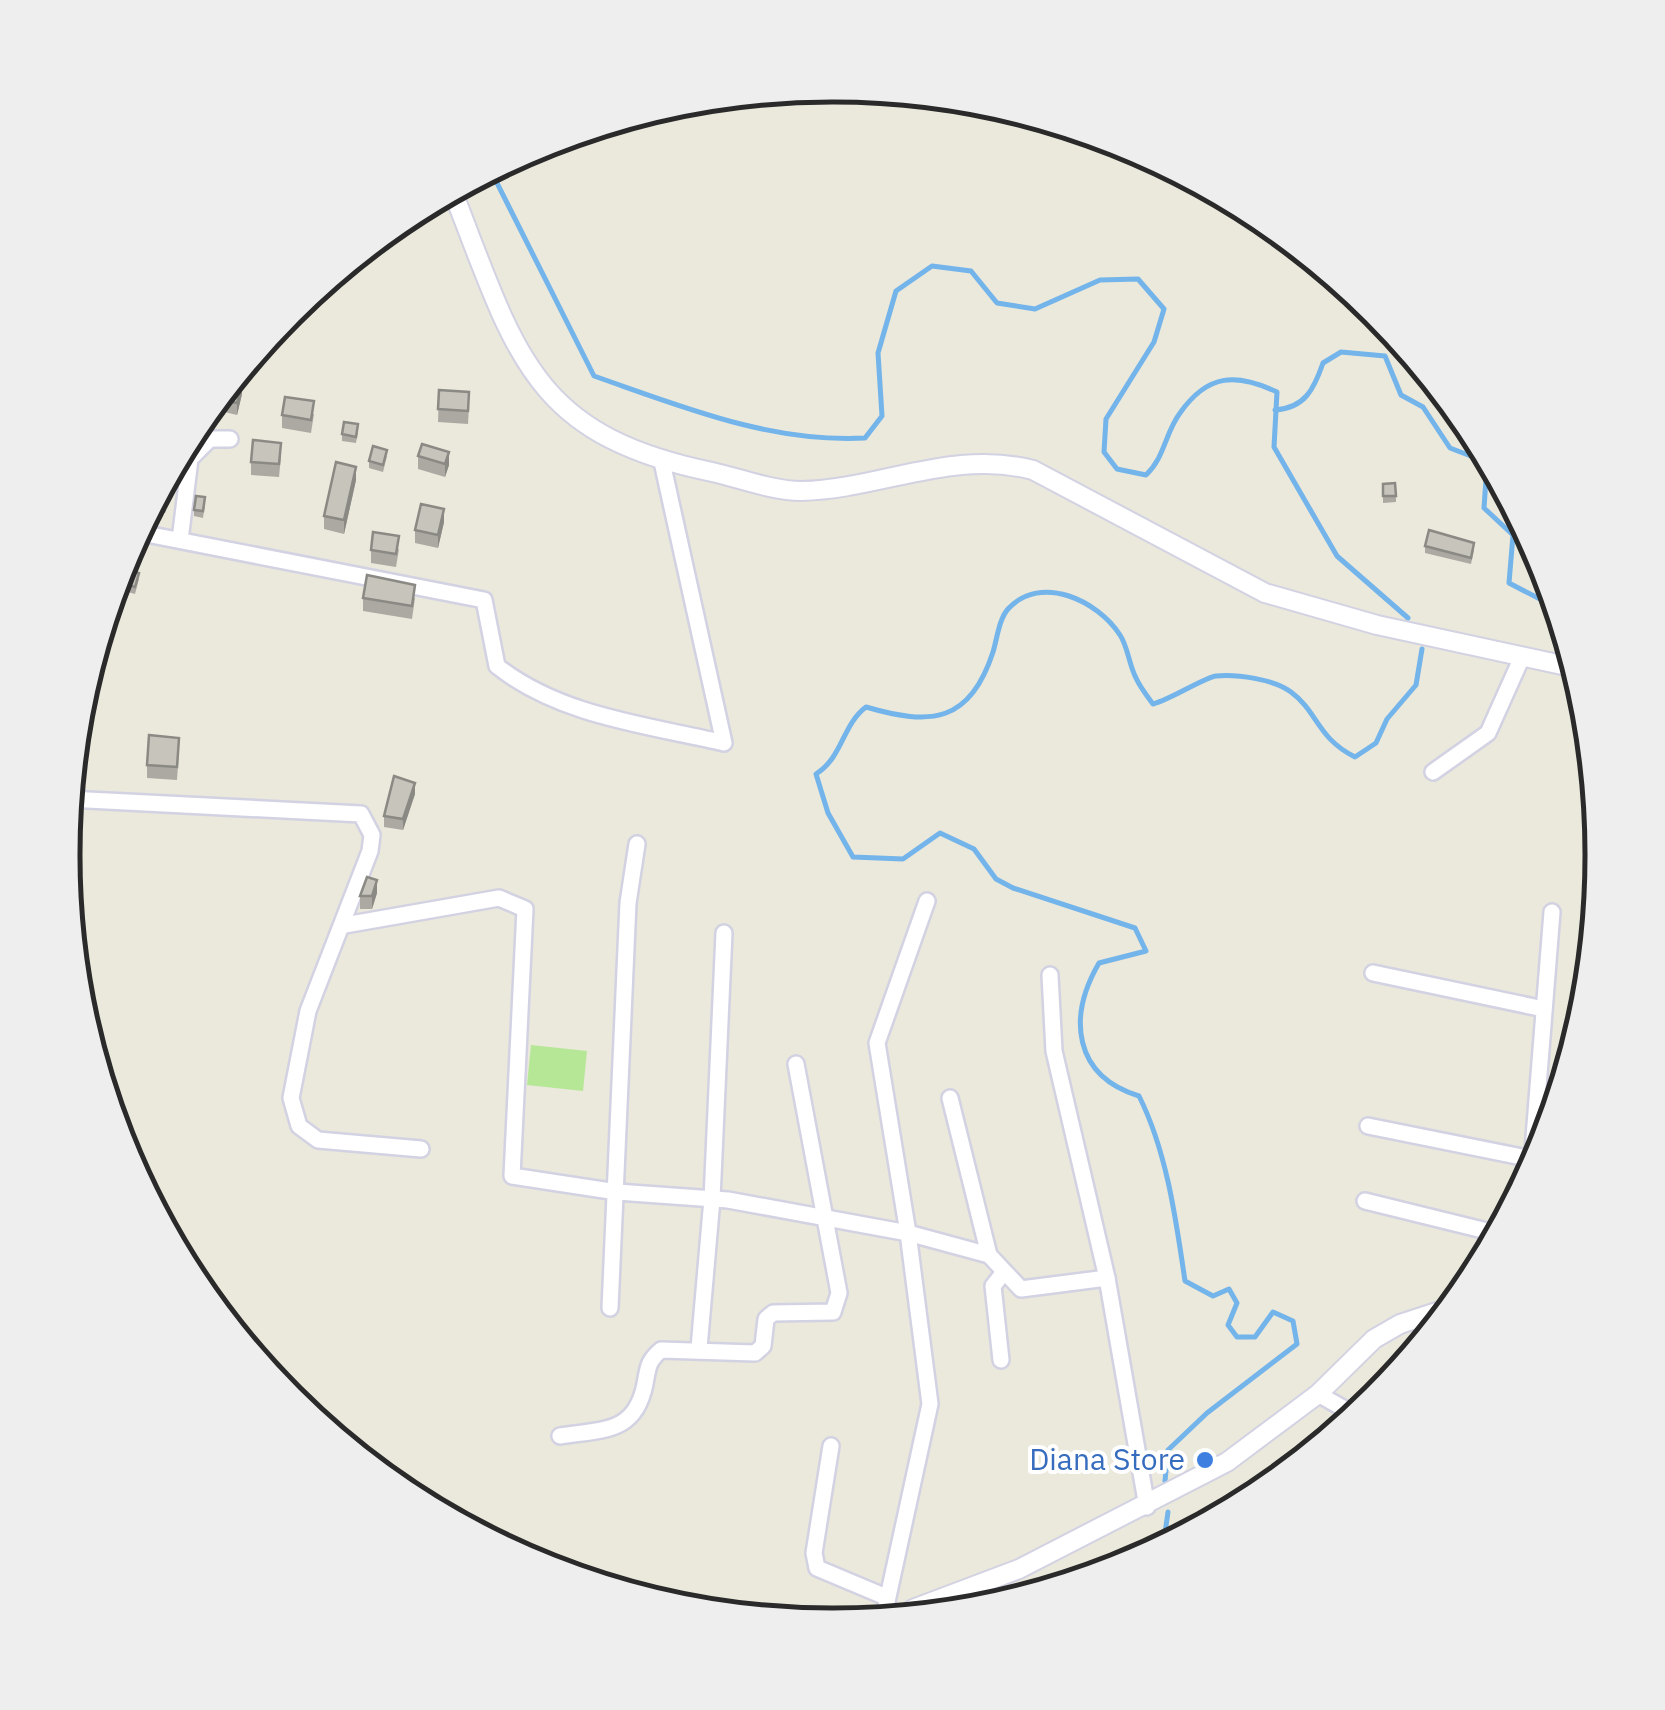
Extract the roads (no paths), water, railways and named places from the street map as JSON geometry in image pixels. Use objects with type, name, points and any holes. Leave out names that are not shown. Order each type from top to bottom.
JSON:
[{"type":"street","points":[[456,203],[510,338],[546,391],[609,442],[662,462],[800,491],[951,464],[999,461],[1034,470],[1265,594],[1560,665]]},
{"type":"street","points":[[199,450],[210,439],[230,439]]},
{"type":"street","points":[[152,535],[484,600],[497,666],[524,687],[578,708],[724,743],[662,462]]},
{"type":"street","points":[[180,540],[189,466]]},
{"type":"street","points":[[1433,772],[1488,733],[1522,658]]},
{"type":"street","points":[[83,799],[361,814],[372,835],[370,851],[308,1011],[292,1098],[299,1126],[318,1140],[421,1149]]},
{"type":"street","points":[[610,1308],[628,903],[637,844]]},
{"type":"street","points":[[344,925],[500,898],[525,910],[512,1176],[617,1192],[712,1198],[908,1233],[989,1255]]},
{"type":"street","points":[[885,1606],[930,1404],[908,1233],[876,1043],[926,901]]},
{"type":"street","points":[[1534,1126],[1552,912]]},
{"type":"street","points":[[700,1348],[712,1198],[724,933]]},
{"type":"street","points":[[1373,973],[1544,1008]]},
{"type":"street","points":[[1050,975],[1054,1051],[1107,1278],[1147,1507]]},
{"type":"street","points":[[560,1436],[620,1426],[638,1411],[649,1360],[661,1350],[700,1348],[755,1353],[763,1346],[766,1319],[773,1313],[833,1312],[839,1293],[796,1064]]},
{"type":"street","points":[[950,1098],[989,1255],[1021,1289],[1107,1278]]},
{"type":"street","points":[[1368,1126],[1518,1164]]},
{"type":"street","points":[[1364,1201],[1484,1230]]},
{"type":"street","points":[[1002,1360],[994,1286],[1004,1272]]},
{"type":"street","points":[[937,1600],[1019,1569],[1147,1507],[1227,1462],[1318,1394],[1374,1339],[1400,1324],[1427,1316]]},
{"type":"street","points":[[1318,1394],[1343,1408]]},
{"type":"street","points":[[832,1446],[814,1553],[817,1568],[886,1597]]},
{"type":"waterway","points":[[496,182],[594,376],[727,421],[795,435],[865,438],[882,416],[878,353],[896,291],[932,266],[971,271],[997,303],[1035,309],[1100,280],[1138,279],[1164,309],[1154,342],[1106,419],[1104,452],[1117,469],[1146,475],[1180,413],[1212,384],[1236,380],[1277,392],[1274,447],[1337,556],[1408,618]]},
{"type":"waterway","points":[[1275,410],[1301,401],[1312,389],[1323,363],[1341,352],[1385,356],[1401,395],[1423,407],[1450,448],[1469,455]]},
{"type":"waterway","points":[[1486,482],[1484,508],[1513,535],[1509,583],[1540,599]]},
{"type":"waterway","points":[[1165,1481],[1168,1450],[1207,1413],[1297,1344],[1293,1321],[1273,1312],[1255,1337],[1237,1337],[1228,1325],[1237,1303],[1229,1289],[1213,1296],[1185,1281],[1169,1187],[1149,1118],[1139,1096],[1117,1087],[1089,1060],[1080,1024],[1089,984],[1099,963],[1146,951],[1135,928],[1013,888],[996,879],[974,849],[940,833],[903,859],[853,857],[828,813],[816,774],[832,759],[866,707],[929,717],[960,706],[984,676],[1005,613],[1021,598],[1036,593],[1052,592],[1084,602],[1110,623],[1123,640],[1136,678],[1153,704],[1216,676],[1265,681],[1291,692],[1333,742],[1355,757],[1376,743],[1387,719],[1416,685],[1422,649]]},
{"type":"waterway","points":[[1165,1530],[1168,1512]]},
{"type":"place","name":"Diana Store","points":[[1205,1460]]}]
